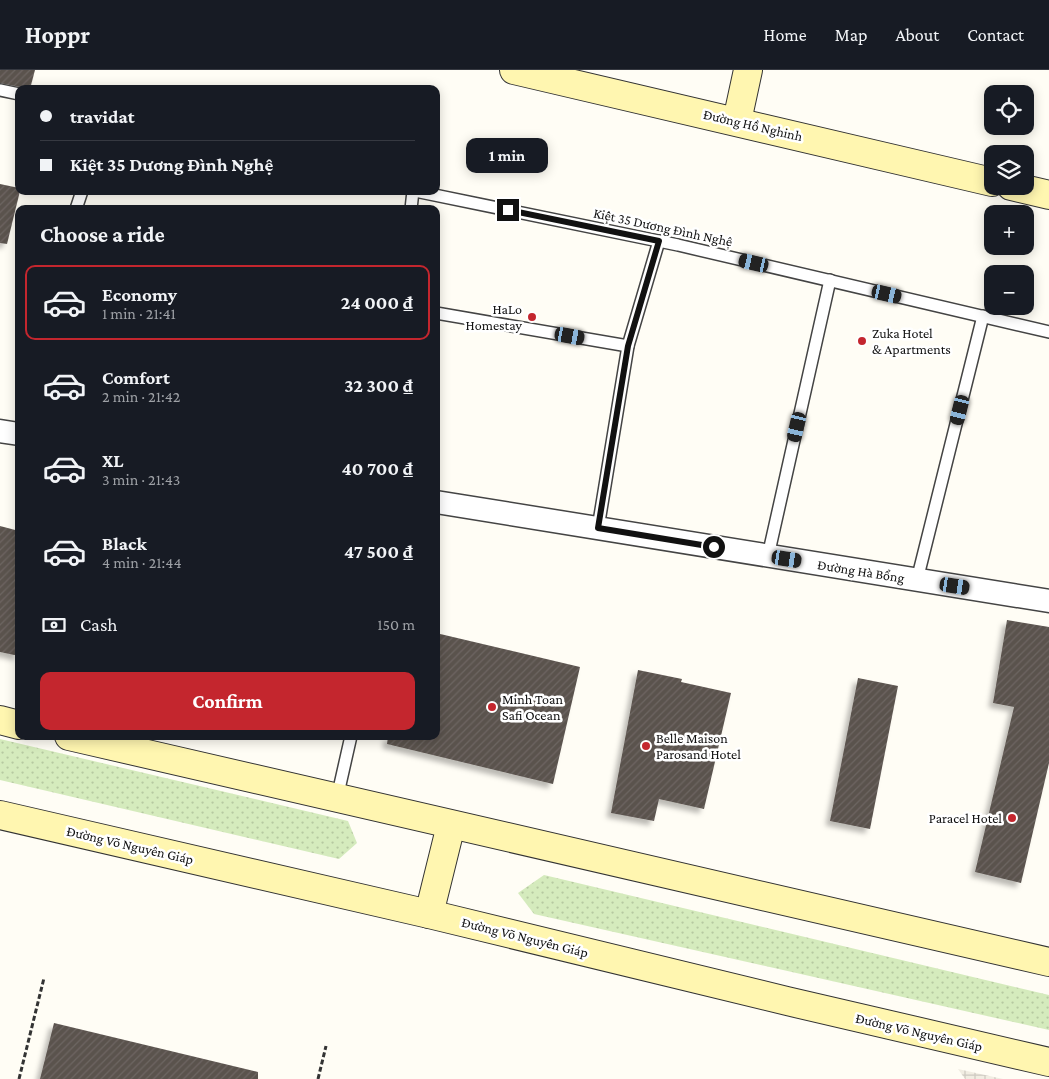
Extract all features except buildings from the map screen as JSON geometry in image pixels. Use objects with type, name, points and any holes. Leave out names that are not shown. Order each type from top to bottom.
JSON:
[{"type":"main road","name":"Đường Hồ Nghinh","points":[[514,70],[984,180]]},
{"type":"main road","points":[[737,121],[748,70]]},
{"type":"main road","points":[[1034,191],[1049,195]]},
{"type":"main road","points":[[0,720],[15,724]]},
{"type":"main road","points":[[86,740],[1049,962]]},
{"type":"main road","name":"Đường Võ Nguyên Giáp","points":[[0,815],[429,914],[787,1001],[1045,1067]]},
{"type":"main road","points":[[429,914],[451,825]]},
{"type":"street","name":"Đường Hà Bổng","points":[[440,503],[1049,601]]},
{"type":"lane","points":[[0,90],[15,93]]},
{"type":"lane","name":"Kiệt 35 Dương Đình Nghệ","points":[[434,195],[659,241],[1049,332]]},
{"type":"lane","points":[[598,528],[628,346],[659,241]]},
{"type":"lane","points":[[768,556],[830,280]]},
{"type":"lane","points":[[440,314],[628,346]]},
{"type":"lane","points":[[918,580],[983,316]]},
{"type":"lane","points":[[337,798],[350,740]]},
{"type":"path","points":[[19,1079],[44,978]]},
{"type":"path","points":[[318,1079],[326,1046]]},
{"type":"green space","points":[[0,739],[348,821],[357,843],[339,859],[0,780]]},
{"type":"green space","points":[[544,875],[1049,995],[1049,1030],[534,914],[518,893]]},
{"type":"shaded area","points":[[958,1069],[1003,1079],[965,1079]]},
{"type":"place","name":"HaLo Homestay","points":[[532,317]]},
{"type":"place","name":"Zuka Hotel & Apartments","points":[[862,341]]},
{"type":"place","name":"Minh Toan Safi Ocean","points":[[492,707]]},
{"type":"place","name":"Belle Maison Parosand Hotel","points":[[646,746]]},
{"type":"place","name":"Paracel Hotel","points":[[1012,818]]},
{"type":"route","points":[[508,210],[659,241],[628,346],[598,528],[714,547]]}]
